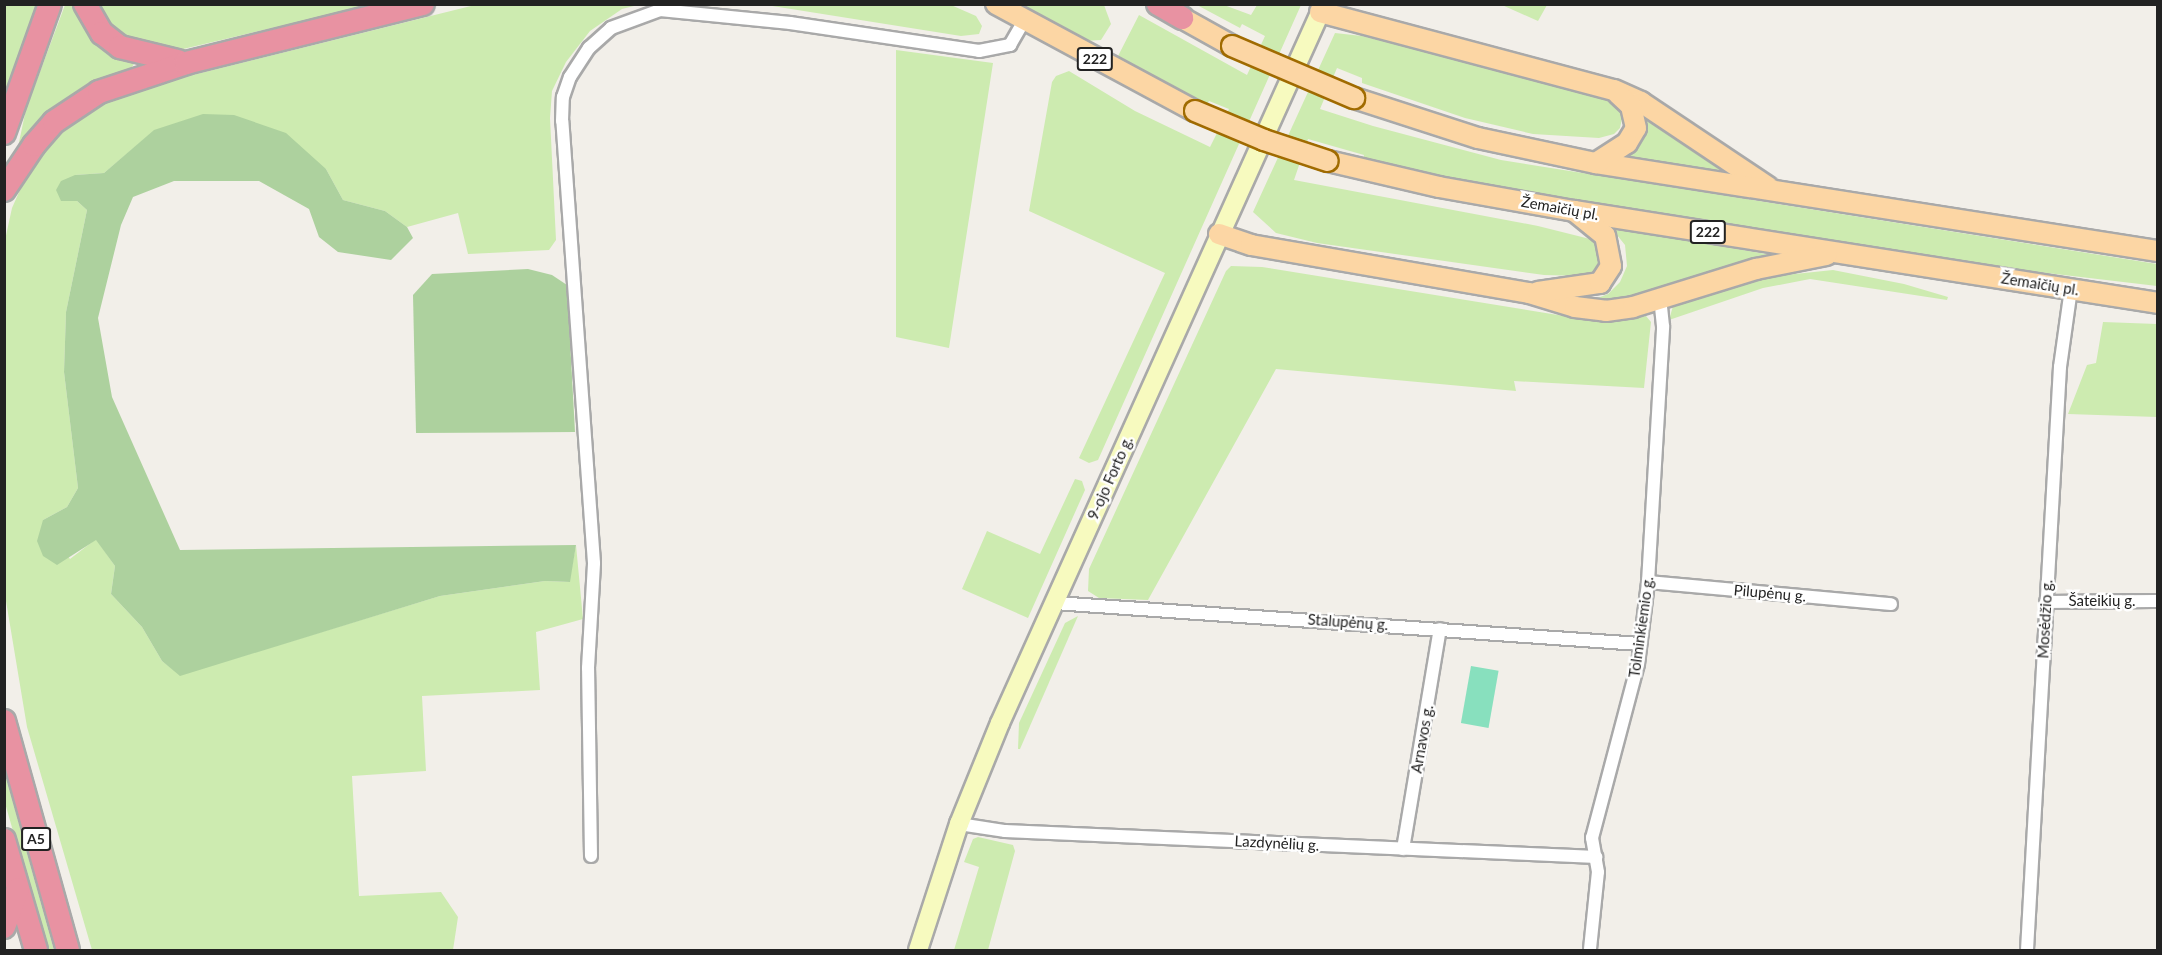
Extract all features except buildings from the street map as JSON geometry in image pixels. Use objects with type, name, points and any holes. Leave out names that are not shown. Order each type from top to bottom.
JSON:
[{"type":"highway","points":[[4,133],[50,4]]},
{"type":"highway","points":[[85,4],[102,33],[120,47],[147,57],[186,63]]},
{"type":"highway","points":[[4,190],[34,145],[75,106],[128,81],[186,63],[423,4]]},
{"type":"highway","points":[[1158,4],[1176,11]]},
{"type":"highway","name":"A5","points":[[4,721],[68,951]]},
{"type":"highway","name":"A5","points":[[4,840],[36,951]]},
{"type":"highway","points":[[4,927],[18,889]]},
{"type":"main road","name":"Žemaičių pl.","points":[[996,4],[1195,111],[1264,140],[1328,160],[1440,187],[1574,211],[2157,303]]},
{"type":"main road","points":[[1322,8],[1614,90],[1641,102],[1772,190]]},
{"type":"main road","name":"9-ojo Forto g.","points":[[918,951],[959,824],[1219,234],[1322,8]]},
{"type":"main road","points":[[1176,11],[1232,46],[1354,98],[1478,138],[1596,163],[2157,251]]},
{"type":"main road","points":[[1596,163],[1627,143],[1636,128],[1631,106],[1614,90]]},
{"type":"main road","points":[[1529,293],[1600,283],[1611,266],[1605,236],[1574,211]]},
{"type":"main road","points":[[1219,234],[1251,245],[1529,293],[1575,307],[1606,311],[1660,300],[1756,269],[1841,252]]},
{"type":"street","points":[[591,856],[588,668],[594,563],[562,121],[563,97],[570,77],[589,48],[611,28],[660,10],[790,23],[978,51],[1010,45],[1024,21]]},
{"type":"street","name":"Mosėdžio g.","points":[[2027,951],[2060,368],[2071,289]]},
{"type":"street","name":"Tolminkiemio g.","points":[[1590,950],[1598,872],[1592,838],[1640,644],[1648,582],[1663,326],[1660,300]]},
{"type":"street","name":"Pilupėnų g.","points":[[1648,582],[1891,604]]},
{"type":"street","name":"Šateikių g.","points":[[2046,602],[2157,601]]},
{"type":"street","name":"Stalupėnų g.","points":[[1055,603],[1640,644]]},
{"type":"street","name":"Arnavos g.","points":[[1403,849],[1440,629]]},
{"type":"street","name":"Lazdynėlių g.","points":[[959,824],[1005,831],[1596,857]]},
{"type":"green space","points":[[4,5],[37,5],[5,96]]},
{"type":"green space","points":[[65,5],[76,5],[136,61],[127,74],[46,118],[18,147],[26,109]]},
{"type":"green space","points":[[94,5],[370,5],[179,50],[137,45],[111,28]]},
{"type":"green space","points":[[475,5],[638,5],[622,9],[590,31],[566,62],[552,91],[550,118],[556,240],[549,250],[468,254],[458,213],[407,227],[385,211],[343,200],[326,169],[155,130],[104,173],[75,175],[77,201],[87,210],[66,312],[64,372],[78,488],[67,507],[43,520],[70,559],[96,539],[115,566],[111,594],[142,627],[162,661],[180,675],[440,596],[545,581],[569,582],[576,545],[583,619],[536,632],[540,690],[422,696],[426,771],[352,776],[359,896],[441,892],[458,917],[453,950],[92,950],[27,727],[5,595],[5,240],[12,208],[31,165],[61,130],[95,107],[152,85]]},
{"type":"green space","points":[[766,5],[951,5],[976,16],[982,26],[979,34],[961,36]]},
{"type":"green space","points":[[1021,5],[1104,5],[1111,24],[1101,40],[1084,41]]},
{"type":"green space","points":[[1197,5],[1224,5],[1251,15],[1257,5],[1301,5],[1098,460],[1089,463],[1079,458],[1165,273],[1029,211],[1052,82],[1056,76],[1069,71],[1135,111],[1210,147],[1229,109],[1209,101],[1207,105],[1117,58],[1139,15],[1247,75],[1265,36],[1242,24],[1240,28]]},
{"type":"green space","points":[[1502,5],[1547,5],[1538,21]]},
{"type":"green space","points":[[1335,33],[1362,36],[1588,92],[1618,103],[1623,114],[1620,128],[1614,134],[1599,138],[1533,134],[1465,118],[1362,83],[1362,78],[1337,68],[1320,109],[1373,126],[1501,160],[2157,264],[2157,286],[1997,267],[1476,184],[1363,159],[1364,155],[1308,139],[1294,180],[1538,226],[1590,239],[1599,245],[1602,257],[1597,270],[1583,276],[1544,275],[1317,243],[1276,233],[1253,212]]},
{"type":"green space","points":[[896,50],[993,63],[949,348],[896,337]]},
{"type":"green space","points":[[203,114],[234,115],[286,133],[326,169],[343,200],[385,211],[407,227],[413,238],[391,260],[338,252],[319,237],[309,209],[259,181],[174,181],[133,197],[121,225],[98,318],[112,397],[180,550],[576,545],[570,582],[545,581],[440,596],[180,676],[162,661],[142,627],[111,594],[115,566],[96,540],[57,565],[43,556],[37,541],[43,520],[67,507],[78,488],[64,372],[66,312],[87,210],[77,201],[61,201],[56,190],[61,181],[75,175],[104,173],[154,130]]},
{"type":"green space","points":[[1648,114],[1734,175],[1628,157],[1642,140]]},
{"type":"green space","points":[[1613,230],[1627,230],[1778,256],[1746,261],[1640,297],[1596,305],[1587,302],[1608,294],[1620,282],[1627,266],[1625,245]]},
{"type":"green space","points":[[1231,266],[1262,267],[1601,322],[1646,316],[1651,322],[1644,388],[1514,381],[1516,391],[1276,369],[1148,600],[1099,598],[1088,591],[1089,569],[1226,271]]},
{"type":"green space","points":[[528,269],[552,275],[567,285],[575,432],[416,433],[413,295],[432,274]]},
{"type":"green space","points":[[1833,270],[1904,284],[1948,297],[1947,300],[1810,279],[1763,288],[1669,320],[1673,306],[1748,279]]},
{"type":"green space","points":[[2103,322],[2157,324],[2157,417],[2068,414],[2087,365],[2096,363]]},
{"type":"green space","points":[[1075,479],[1082,481],[1085,490],[1028,618],[962,589],[987,531],[1040,554]]},
{"type":"green space","points":[[1078,616],[1020,749],[1018,749],[1019,723],[1065,623]]},
{"type":"green space","points":[[1471,666],[1499,671],[1489,728],[1461,723]]},
{"type":"green space","points":[[4,769],[54,950],[47,950],[5,803]]},
{"type":"green space","points":[[978,837],[1013,845],[1015,851],[988,950],[954,950],[979,867],[964,862],[973,839]]}]
